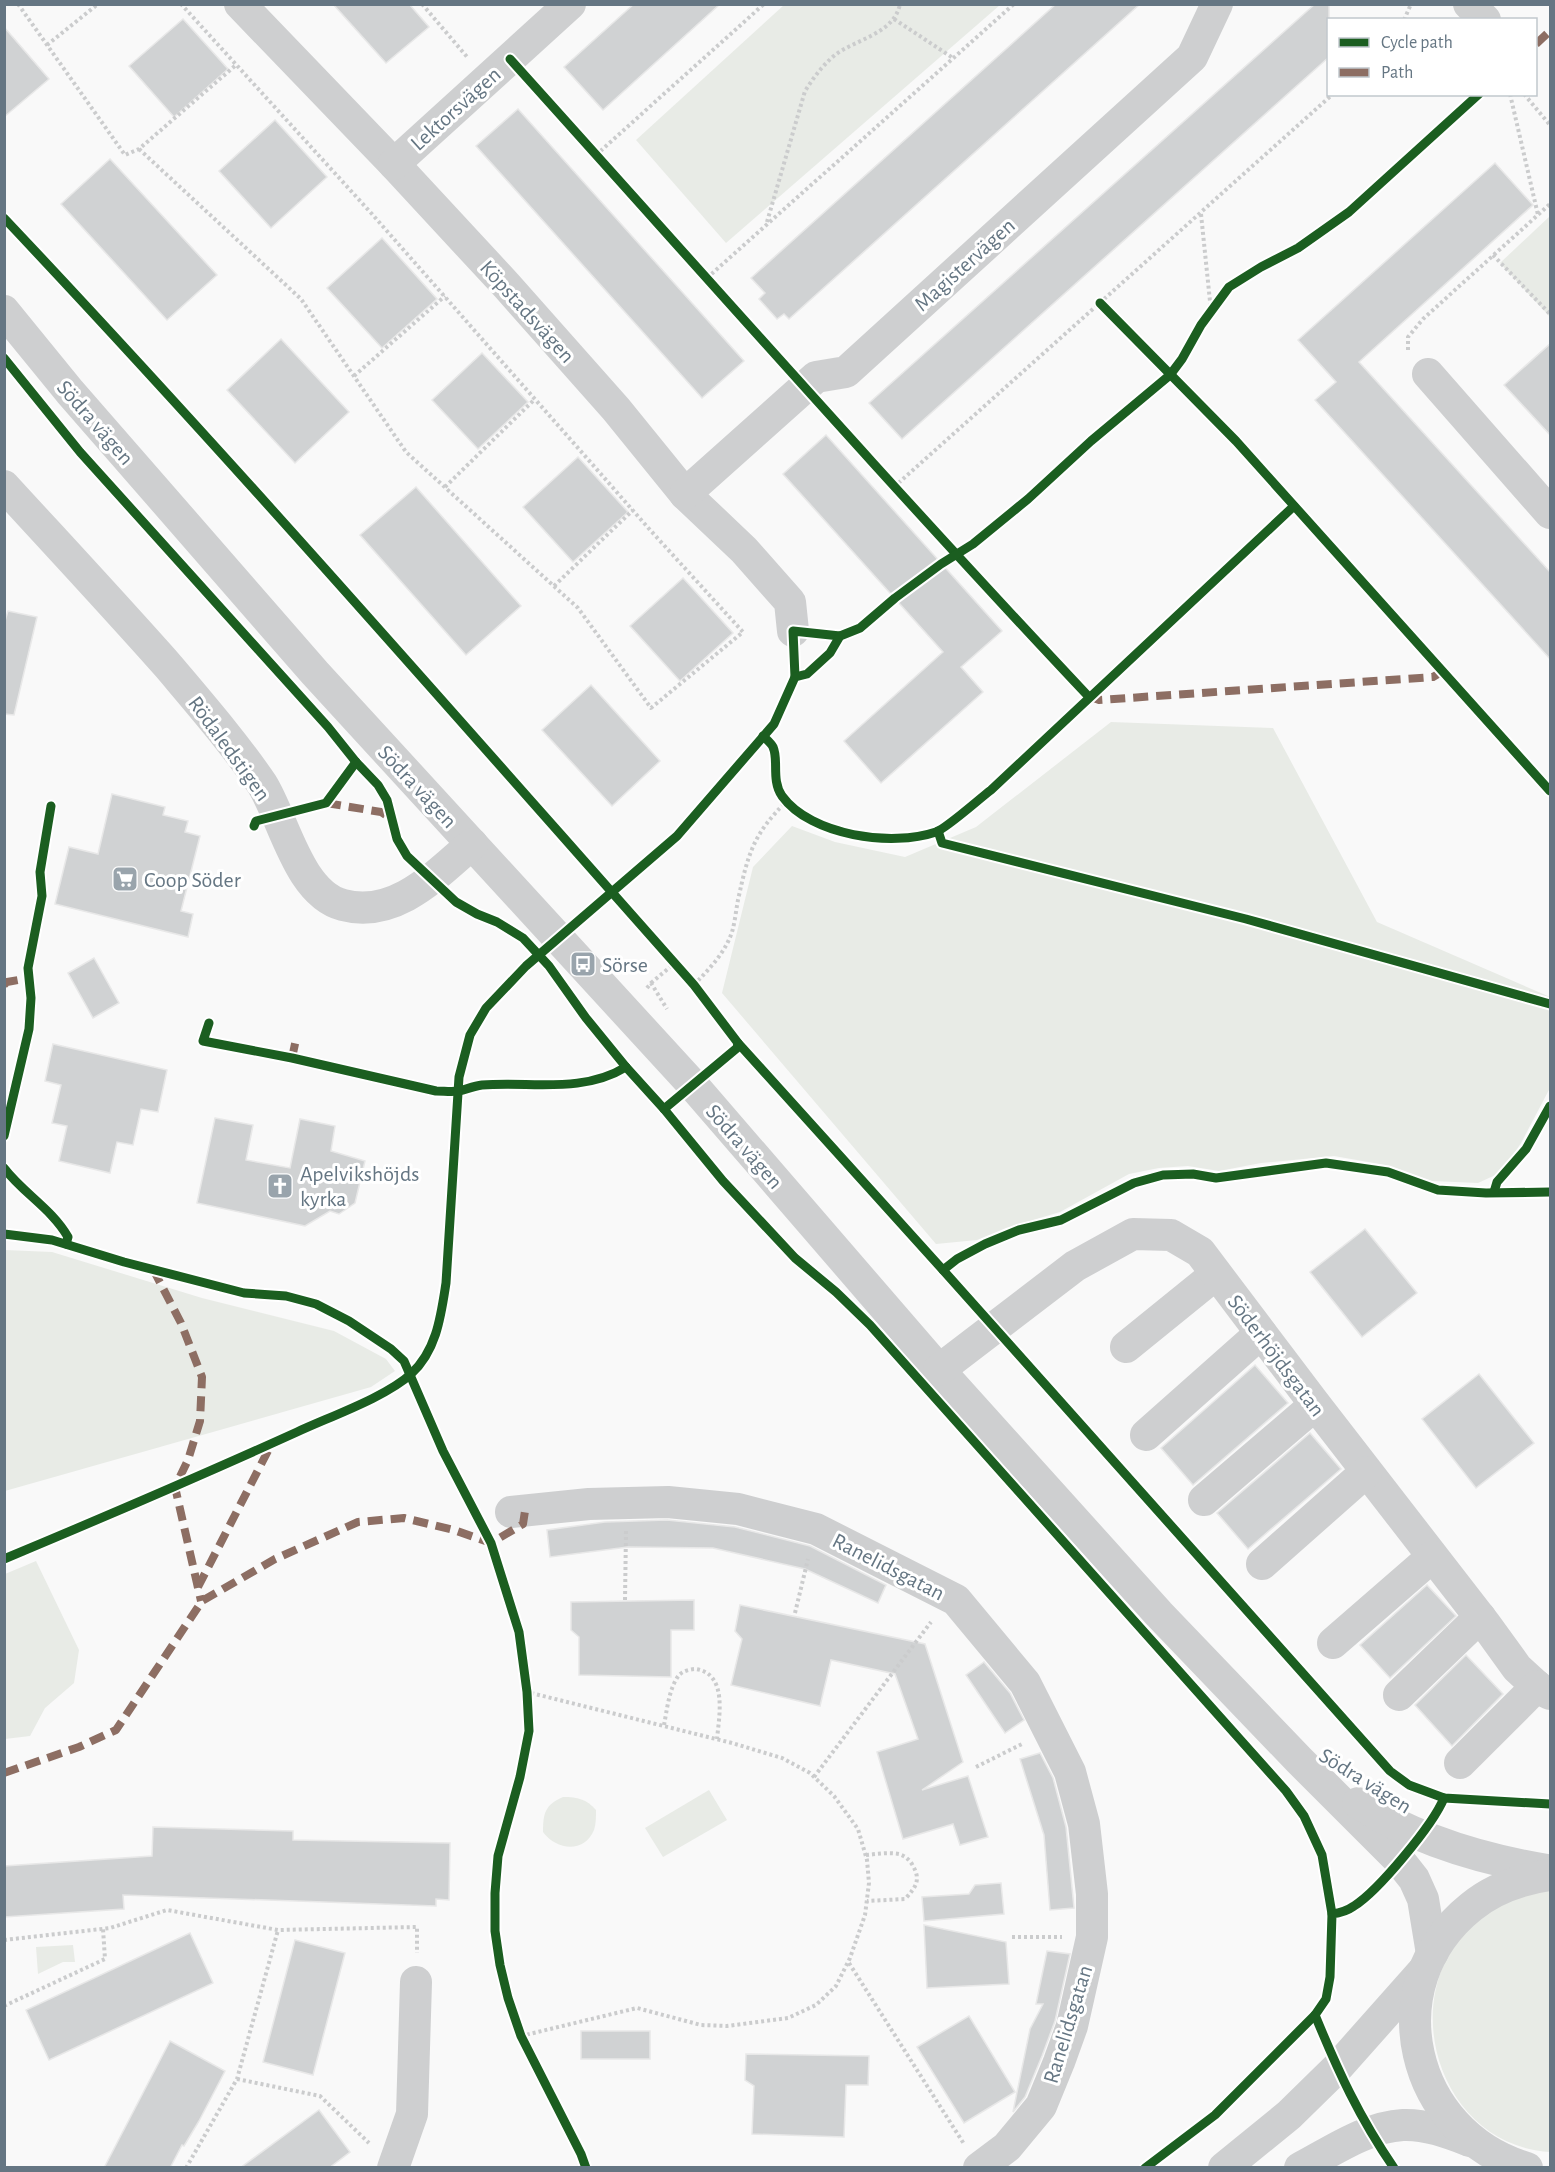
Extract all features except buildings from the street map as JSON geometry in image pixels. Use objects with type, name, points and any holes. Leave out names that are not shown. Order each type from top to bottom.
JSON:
[{"type":"street","name":"Köpstadsvägen","points":[[240,4],[394,164],[507,286],[616,409],[685,495],[744,550],[790,602],[793,631]]},
{"type":"street","name":"Lektorsvägen","points":[[394,164],[570,4]]},
{"type":"street","name":"Magistervägen","points":[[685,495],[816,377],[846,372],[1192,57],[1217,4]]},
{"type":"street","points":[[1469,4],[1483,18]]},
{"type":"street","name":"Södra vägen","points":[[4,311],[70,392],[315,673],[692,1084],[939,1370],[1159,1614],[1399,1860],[1414,1880],[1423,1899],[1427,1916],[1429,1961]]},
{"type":"street","points":[[1428,374],[1551,513]]},
{"type":"street","name":"Rödaledstigen","points":[[4,486],[107,596],[232,742],[263,787],[308,878],[320,892],[342,905],[381,907],[431,880],[472,844]]},
{"type":"street","name":"Söderhöjdsgatan","points":[[939,1370],[1075,1266],[1133,1234],[1171,1235],[1200,1252],[1366,1472],[1480,1617],[1516,1668],[1544,1690]]},
{"type":"street","points":[[1126,1347],[1215,1274]]},
{"type":"street","points":[[1146,1435],[1261,1333]]},
{"type":"street","points":[[1204,1500],[1315,1405]]},
{"type":"street","points":[[1262,1564],[1366,1472]]},
{"type":"street","name":"Ranelidsgatan","points":[[511,1512],[589,1504],[668,1503],[738,1509],[816,1529],[956,1600],[1025,1683],[1070,1772],[1084,1824],[1092,1894],[1092,1938],[1072,2026],[1041,2106],[1007,2147],[979,2167]]},
{"type":"street","points":[[1333,1643],[1432,1557]]},
{"type":"street","points":[[1400,1695],[1480,1617]]},
{"type":"street","points":[[1460,1763],[1544,1690]]},
{"type":"street","name":"Södra vägen","points":[[1299,1760],[1385,1820],[1420,1836],[1458,1850],[1551,1873]]},
{"type":"street","points":[[1224,2168],[1289,2115],[1337,2068],[1429,1961],[1454,1923],[1480,1900],[1511,1884],[1551,1873]]},
{"type":"street","points":[[1429,1961],[1416,2007],[1415,2027],[1419,2057],[1429,2086],[1444,2113],[1475,2143],[1493,2154],[1527,2168]]},
{"type":"street","points":[[393,2167],[412,2114],[416,1982]]},
{"type":"street","points":[[1300,2168],[1370,2133],[1404,2125],[1425,2127],[1475,2143]]},
{"type":"path","points":[[18,4],[125,155],[139,149],[236,65]]},
{"type":"path","points":[[47,45],[98,4]]},
{"type":"path","points":[[139,149],[301,299],[406,452],[578,608],[651,708],[743,632],[180,4]]},
{"type":"path","points":[[422,4],[487,80]]},
{"type":"path","points":[[596,155],[764,4]]},
{"type":"path","points":[[767,222],[805,91],[816,73],[837,54],[889,25],[898,14],[900,4]]},
{"type":"path","points":[[707,278],[767,222],[1014,4]]},
{"type":"path","points":[[1405,18],[1411,4]]},
{"type":"path","points":[[894,19],[953,58]]},
{"type":"path","points":[[894,487],[1331,96]]},
{"type":"path","points":[[1510,96],[1538,214]]},
{"type":"path","points":[[1526,96],[1551,124]]},
{"type":"path","points":[[1428,374],[1408,351],[1408,337],[1423,319],[1551,204]]},
{"type":"path","points":[[1201,214],[1211,311]]},
{"type":"path","points":[[1493,255],[1551,314]]},
{"type":"path","points":[[354,376],[445,297]]},
{"type":"path","points":[[445,487],[535,399]]},
{"type":"path","points":[[554,586],[633,510]]},
{"type":"path","points":[[694,985],[721,954],[732,932],[744,872],[755,840],[762,827],[786,801]]},
{"type":"path","points":[[651,983],[675,963]]},
{"type":"path","points":[[625,1600],[626,1503]]},
{"type":"path","points":[[795,1613],[816,1529]]},
{"type":"path","points":[[814,1777],[950,1597]]},
{"type":"path","points":[[664,1725],[672,1689],[679,1675],[694,1669],[704,1672],[714,1680],[718,1690],[720,1707],[717,1739]]},
{"type":"path","points":[[521,2037],[637,2008],[701,2025],[727,2026],[788,2018],[816,2005],[836,1986],[848,1962],[865,1915],[868,1883],[866,1855],[858,1829],[834,1796],[814,1777],[782,1758],[664,1725],[527,1692]]},
{"type":"path","points":[[976,1767],[1050,1730]]},
{"type":"path","points":[[866,1855],[889,1853],[902,1855],[911,1861],[918,1875],[916,1885],[905,1899],[867,1901]]},
{"type":"path","points":[[4,1940],[103,1929],[167,1910],[278,1930],[417,1927],[416,1982]]},
{"type":"path","points":[[4,2006],[105,1959],[103,1929]]},
{"type":"path","points":[[186,2168],[237,2079],[278,1930]]},
{"type":"path","points":[[1012,1938],[1092,1938]]},
{"type":"path","points":[[848,1962],[979,2167]]},
{"type":"path","points":[[237,2079],[320,2096],[393,2167]]},
{"type":"shaded area","points":[[784,5],[1000,5],[726,243],[636,140]]},
{"type":"shaded area","points":[[1550,216],[1550,317],[1500,263]]},
{"type":"shaded area","points":[[1111,722],[1273,728],[1377,922],[1550,997],[1550,1088],[1521,1143],[1502,1172],[1478,1183],[1432,1181],[1391,1166],[1334,1156],[1261,1163],[1219,1171],[1188,1166],[1159,1168],[1129,1174],[1060,1212],[1006,1228],[977,1240],[936,1244],[722,993],[753,867],[792,826],[835,842],[905,857],[976,827]]},
{"type":"shaded area","points":[[5,1250],[52,1252],[202,1298],[334,1331],[386,1359],[395,1371],[371,1387],[5,1491]]},
{"type":"shaded area","points":[[36,1561],[79,1650],[74,1683],[45,1708],[30,1736],[5,1739],[5,1574]]},
{"type":"shaded area","points":[[709,1790],[727,1820],[663,1857],[645,1828]]},
{"type":"shaded area","points":[[563,1797],[581,1799],[596,1810],[594,1830],[584,1843],[577,1846],[562,1846],[543,1832],[546,1810],[552,1803]]},
{"type":"shaded area","points":[[1550,1889],[1550,2152],[1510,2143],[1478,2122],[1453,2092],[1438,2057],[1433,2019],[1438,1981],[1454,1946],[1491,1910],[1515,1899]]},
{"type":"shaded area","points":[[73,1945],[75,1962],[63,1962],[38,1974],[36,1947]]},
{"type":"marked path","points":[[1537,43],[1550,31]]},
{"type":"marked path","points":[[1088,696],[1099,700],[1433,677],[1443,671]]},
{"type":"marked path","points":[[326,803],[381,812],[392,819]]},
{"type":"marked path","points":[[4,985],[7,982],[29,978]]},
{"type":"marked path","points":[[292,1058],[296,1039]]},
{"type":"marked path","points":[[153,1269],[181,1323],[202,1377],[200,1421],[188,1460],[175,1487],[201,1601]]},
{"type":"marked path","points":[[198,1587],[272,1443]]},
{"type":"marked path","points":[[4,1773],[79,1747],[116,1730],[202,1601],[275,1559],[358,1522],[404,1518],[454,1530],[491,1543],[523,1524],[525,1511]]},
{"type":"cycle path","points":[[510,59],[870,459],[1089,697]]},
{"type":"cycle path","points":[[4,1559],[357,1406],[387,1391],[411,1374],[427,1354],[440,1320],[446,1283],[459,1077],[470,1035],[486,1008],[526,966],[677,836],[774,724],[795,677],[807,674],[830,653],[840,636],[860,628],[895,598],[973,544],[1028,499],[1091,441],[1170,375],[1201,325],[1229,287],[1298,248],[1349,212],[1477,96]]},
{"type":"cycle path","points":[[4,218],[352,599],[694,985],[738,1043],[943,1270],[957,1259],[985,1244],[1019,1230],[1061,1220],[1134,1183],[1163,1175],[1193,1174],[1216,1178],[1326,1163],[1388,1172],[1438,1190],[1486,1193],[1550,1192]]},
{"type":"cycle path","points":[[1100,303],[1236,441],[1550,791]]},
{"type":"cycle path","points":[[4,358],[80,452],[378,785],[387,800],[397,839],[407,856],[456,902],[523,938],[549,966],[586,1018],[626,1067],[723,1181],[795,1258],[836,1292],[870,1325],[1286,1791],[1304,1816],[1322,1855],[1332,1914]]},
{"type":"cycle path","points":[[763,736],[775,752],[777,783],[782,796],[795,810],[812,821],[853,835],[876,838],[918,836],[936,832],[991,790],[1294,506]]},
{"type":"cycle path","points":[[795,677],[793,631],[840,636]]},
{"type":"cycle path","points":[[254,826],[256,821],[326,803],[356,762]]},
{"type":"cycle path","points":[[4,1136],[29,1029],[31,998],[28,968],[42,896],[40,872],[51,806]]},
{"type":"cycle path","points":[[938,831],[942,843],[1246,919],[1550,1004]]},
{"type":"cycle path","points":[[209,1023],[203,1041],[292,1058],[436,1091],[459,1091],[482,1085],[500,1084],[574,1084],[592,1081],[626,1067]]},
{"type":"cycle path","points":[[664,1109],[737,1048],[738,1043]]},
{"type":"cycle path","points":[[1494,1192],[1497,1182],[1526,1149],[1550,1106]]},
{"type":"cycle path","points":[[4,1168],[54,1218],[68,1237],[66,1244]]},
{"type":"cycle path","points":[[4,1234],[52,1240],[124,1262],[244,1293],[286,1296],[316,1304],[349,1321],[391,1349],[404,1361],[443,1451],[491,1543],[519,1632],[527,1692],[529,1731],[520,1777],[498,1856],[495,1931],[508,1998],[521,2036],[586,2168]]},
{"type":"cycle path","points":[[943,1270],[1390,1771],[1409,1785],[1444,1798],[1550,1804]]},
{"type":"cycle path","points":[[1145,2168],[1215,2115],[1315,2015],[1326,1999],[1330,1977],[1332,1914],[1351,1908],[1377,1887],[1417,1840],[1444,1798]]},
{"type":"cycle path","points":[[1315,2015],[1350,2093],[1394,2168]]},
{"type":"place","name":"Coop Söder","points":[[125,879]]},
{"type":"place","name":"Sörse","points":[[583,964]]},
{"type":"place","name":"Apelvikshöjds kyrka","points":[[280,1186]]}]
